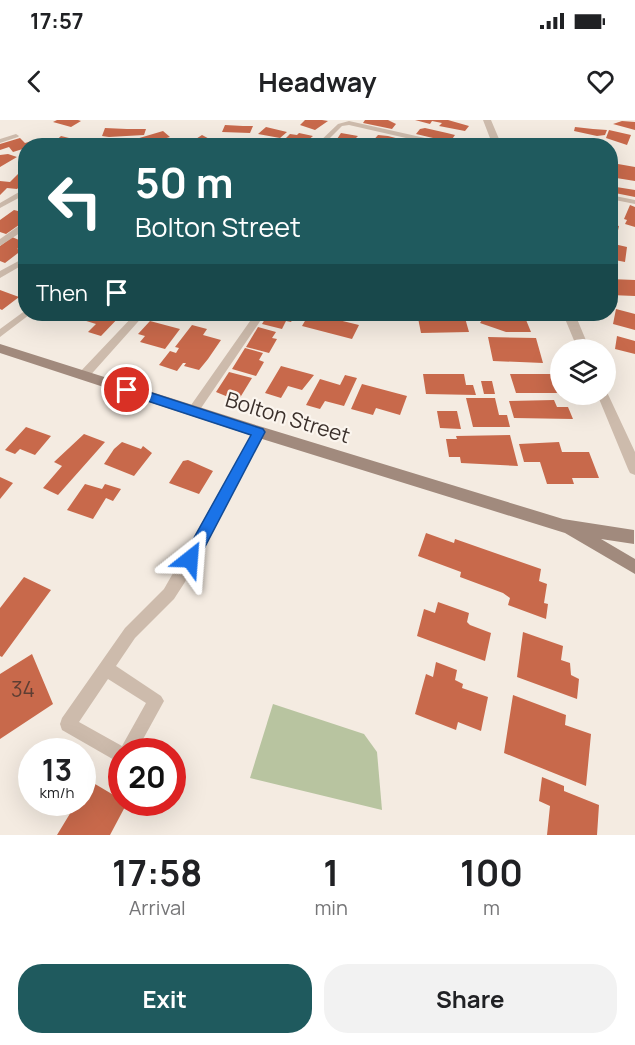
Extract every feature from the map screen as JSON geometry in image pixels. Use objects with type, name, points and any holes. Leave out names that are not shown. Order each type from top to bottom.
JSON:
[{"type":"main road","name":"Bolton Street","points":[[0,348],[259,432],[563,526],[635,537]]},
{"type":"main road","name":"Bolton Street","points":[[563,526],[634,568]]},
{"type":"main road","points":[[634,568],[628,555],[629,544],[635,537]]},
{"type":"street","points":[[488,120],[495,138]]},
{"type":"street","points":[[572,321],[579,339]]},
{"type":"street","points":[[608,405],[635,469]]},
{"type":"lane","points":[[326,138],[340,125],[349,123],[416,138]]},
{"type":"lane","points":[[0,141],[16,136]]},
{"type":"lane","points":[[0,206],[18,195]]},
{"type":"lane","points":[[618,199],[635,202]]},
{"type":"lane","points":[[0,211],[18,200]]},
{"type":"lane","points":[[0,243],[18,231]]},
{"type":"lane","points":[[0,275],[18,264]]},
{"type":"lane","points":[[0,326],[18,311]]},
{"type":"lane","points":[[0,334],[18,319]]},
{"type":"lane","points":[[83,376],[134,321]]},
{"type":"lane","points":[[193,411],[255,321]]},
{"type":"lane","points":[[108,747],[68,724],[130,633],[169,594],[259,432]]},
{"type":"lane","points":[[105,668],[156,701],[135,738]]},
{"type":"green space","points":[[273,704],[364,734],[377,752],[382,810],[250,778]]},
{"type":"building","points":[[57,120],[81,121],[71,127],[53,122]]},
{"type":"building","points":[[305,120],[328,121],[315,130],[300,125]]},
{"type":"building","points":[[365,120],[388,120],[396,124],[392,129],[363,123]]},
{"type":"building","points":[[415,120],[448,120],[469,126],[465,131],[439,126],[442,123],[432,121],[430,124]]},
{"type":"building","points":[[622,121],[635,122],[635,130],[613,124]]},
{"type":"building","points":[[225,125],[253,126],[250,133],[222,132]]},
{"type":"building","points":[[266,127],[287,132],[280,138],[258,134]]},
{"type":"building","points":[[575,127],[607,130],[605,135],[597,136],[574,131]]},
{"type":"building","points":[[105,128],[146,129],[144,135],[109,137],[102,136]]},
{"type":"building","points":[[425,128],[455,135],[453,138],[433,138],[416,134],[420,129]]},
{"type":"building","points":[[609,130],[631,135],[627,145],[618,142],[618,138],[606,138]]},
{"type":"building","points":[[163,131],[170,137],[167,138],[139,138]]},
{"type":"building","points":[[299,133],[313,136],[311,138],[286,138],[290,134]]},
{"type":"building","points":[[341,133],[358,136],[356,138],[338,138]]},
{"type":"building","points":[[378,135],[396,138],[375,138]]},
{"type":"building","points":[[18,139],[18,150],[13,152],[9,147],[0,150],[0,144]]},
{"type":"building","points":[[8,154],[17,157],[0,167],[0,155]]},
{"type":"building","points":[[618,164],[635,167],[635,181],[618,178]]},
{"type":"building","points":[[18,174],[18,188],[7,188],[0,195],[0,181],[10,182]]},
{"type":"building","points":[[618,187],[635,190],[635,197],[618,194]]},
{"type":"building","points":[[630,205],[635,207],[635,227],[625,224],[627,220],[624,219]]},
{"type":"building","points":[[14,210],[18,211],[18,226],[6,234],[0,232],[0,220]]},
{"type":"building","points":[[12,237],[18,240],[18,253],[5,263],[0,261],[0,246]]},
{"type":"building","points":[[618,245],[627,247],[625,262],[618,261]]},
{"type":"building","points":[[618,279],[635,280],[635,296],[618,295]]},
{"type":"building","points":[[0,290],[18,297],[2,310],[0,309]]},
{"type":"building","points":[[618,310],[635,314],[635,330],[613,324],[614,321],[618,321]]},
{"type":"building","points":[[86,321],[115,321],[101,336],[88,332],[96,324]]},
{"type":"building","points":[[150,321],[180,329],[165,349],[140,342],[145,336],[138,334]]},
{"type":"building","points":[[264,321],[286,321],[282,329],[262,324]]},
{"type":"building","points":[[305,321],[343,321],[359,325],[352,339],[302,326]]},
{"type":"building","points":[[419,321],[466,321],[469,332],[421,333]]},
{"type":"building","points":[[481,321],[526,321],[531,332],[506,332],[480,323]]},
{"type":"building","points":[[192,325],[207,329],[203,335],[221,340],[199,370],[184,366],[186,363],[183,363],[177,371],[159,365],[170,351],[176,353],[179,348],[175,347]]},
{"type":"building","points":[[258,327],[276,332],[272,338],[277,339],[269,353],[246,347]]},
{"type":"building","points":[[617,336],[635,341],[635,354],[616,349]]},
{"type":"building","points":[[488,337],[536,338],[543,363],[493,361]]},
{"type":"building","points":[[245,348],[263,353],[259,360],[264,362],[256,376],[232,369]]},
{"type":"building","points":[[281,366],[314,375],[302,390],[288,386],[281,398],[265,393]]},
{"type":"building","points":[[229,372],[252,378],[238,401],[216,392]]},
{"type":"building","points":[[423,374],[464,374],[466,385],[473,385],[476,395],[426,394]]},
{"type":"building","points":[[510,374],[550,374],[550,393],[516,393]]},
{"type":"building","points":[[345,375],[357,378],[344,406],[325,401],[320,409],[306,405],[320,379],[340,385]]},
{"type":"building","points":[[481,381],[492,381],[495,394],[484,394]]},
{"type":"building","points":[[362,384],[407,396],[400,415],[376,408],[373,415],[351,409]]},
{"type":"building","points":[[466,398],[495,398],[499,415],[507,415],[510,427],[473,427]]},
{"type":"building","points":[[550,400],[550,405],[568,407],[573,419],[514,418],[509,401]]},
{"type":"building","points":[[437,411],[457,411],[461,429],[440,428]]},
{"type":"building","points":[[26,427],[51,436],[35,455],[20,449],[15,454],[5,450]]},
{"type":"building","points":[[84,434],[105,442],[58,495],[43,488],[62,466],[54,462]]},
{"type":"building","points":[[510,435],[518,466],[461,463],[460,457],[449,457],[446,439],[457,439],[456,436]]},
{"type":"building","points":[[122,442],[141,449],[143,446],[152,453],[134,476],[104,464]]},
{"type":"building","points":[[559,442],[562,452],[589,452],[599,478],[572,478],[574,484],[547,484],[540,462],[524,462],[519,444]]},
{"type":"building","points":[[188,460],[213,471],[199,494],[169,483],[183,461]]},
{"type":"building","points":[[0,477],[13,483],[0,499]]},
{"type":"building","points":[[85,484],[102,489],[105,484],[121,489],[113,501],[106,498],[93,519],[67,510]]},
{"type":"building","points":[[426,533],[454,543],[455,539],[541,569],[539,581],[547,584],[544,603],[548,604],[546,619],[508,605],[510,598],[503,593],[460,577],[461,572],[418,556]]},
{"type":"building","points":[[24,577],[51,590],[2,657],[0,656],[0,608]]},
{"type":"building","points":[[438,602],[469,613],[467,622],[470,625],[491,633],[485,661],[417,636],[424,609],[435,613]]},
{"type":"building","points":[[523,632],[563,646],[561,660],[570,663],[571,675],[579,679],[577,699],[517,677]]},
{"type":"building","points":[[32,654],[53,704],[0,739],[0,674]]},
{"type":"building","points":[[436,662],[457,670],[455,680],[463,684],[462,688],[488,697],[481,731],[458,722],[456,730],[415,714],[426,674],[433,677]]},
{"type":"building","points":[[513,695],[566,715],[565,725],[591,734],[586,786],[504,753]]},
{"type":"building","points":[[542,777],[564,786],[564,791],[599,805],[597,835],[547,835],[550,806],[539,801]]},
{"type":"building","points":[[96,785],[108,792],[108,816],[120,816],[110,835],[57,835],[69,816],[96,816]]},
{"type":"route","points":[[127,390],[259,432],[190,559]]}]
